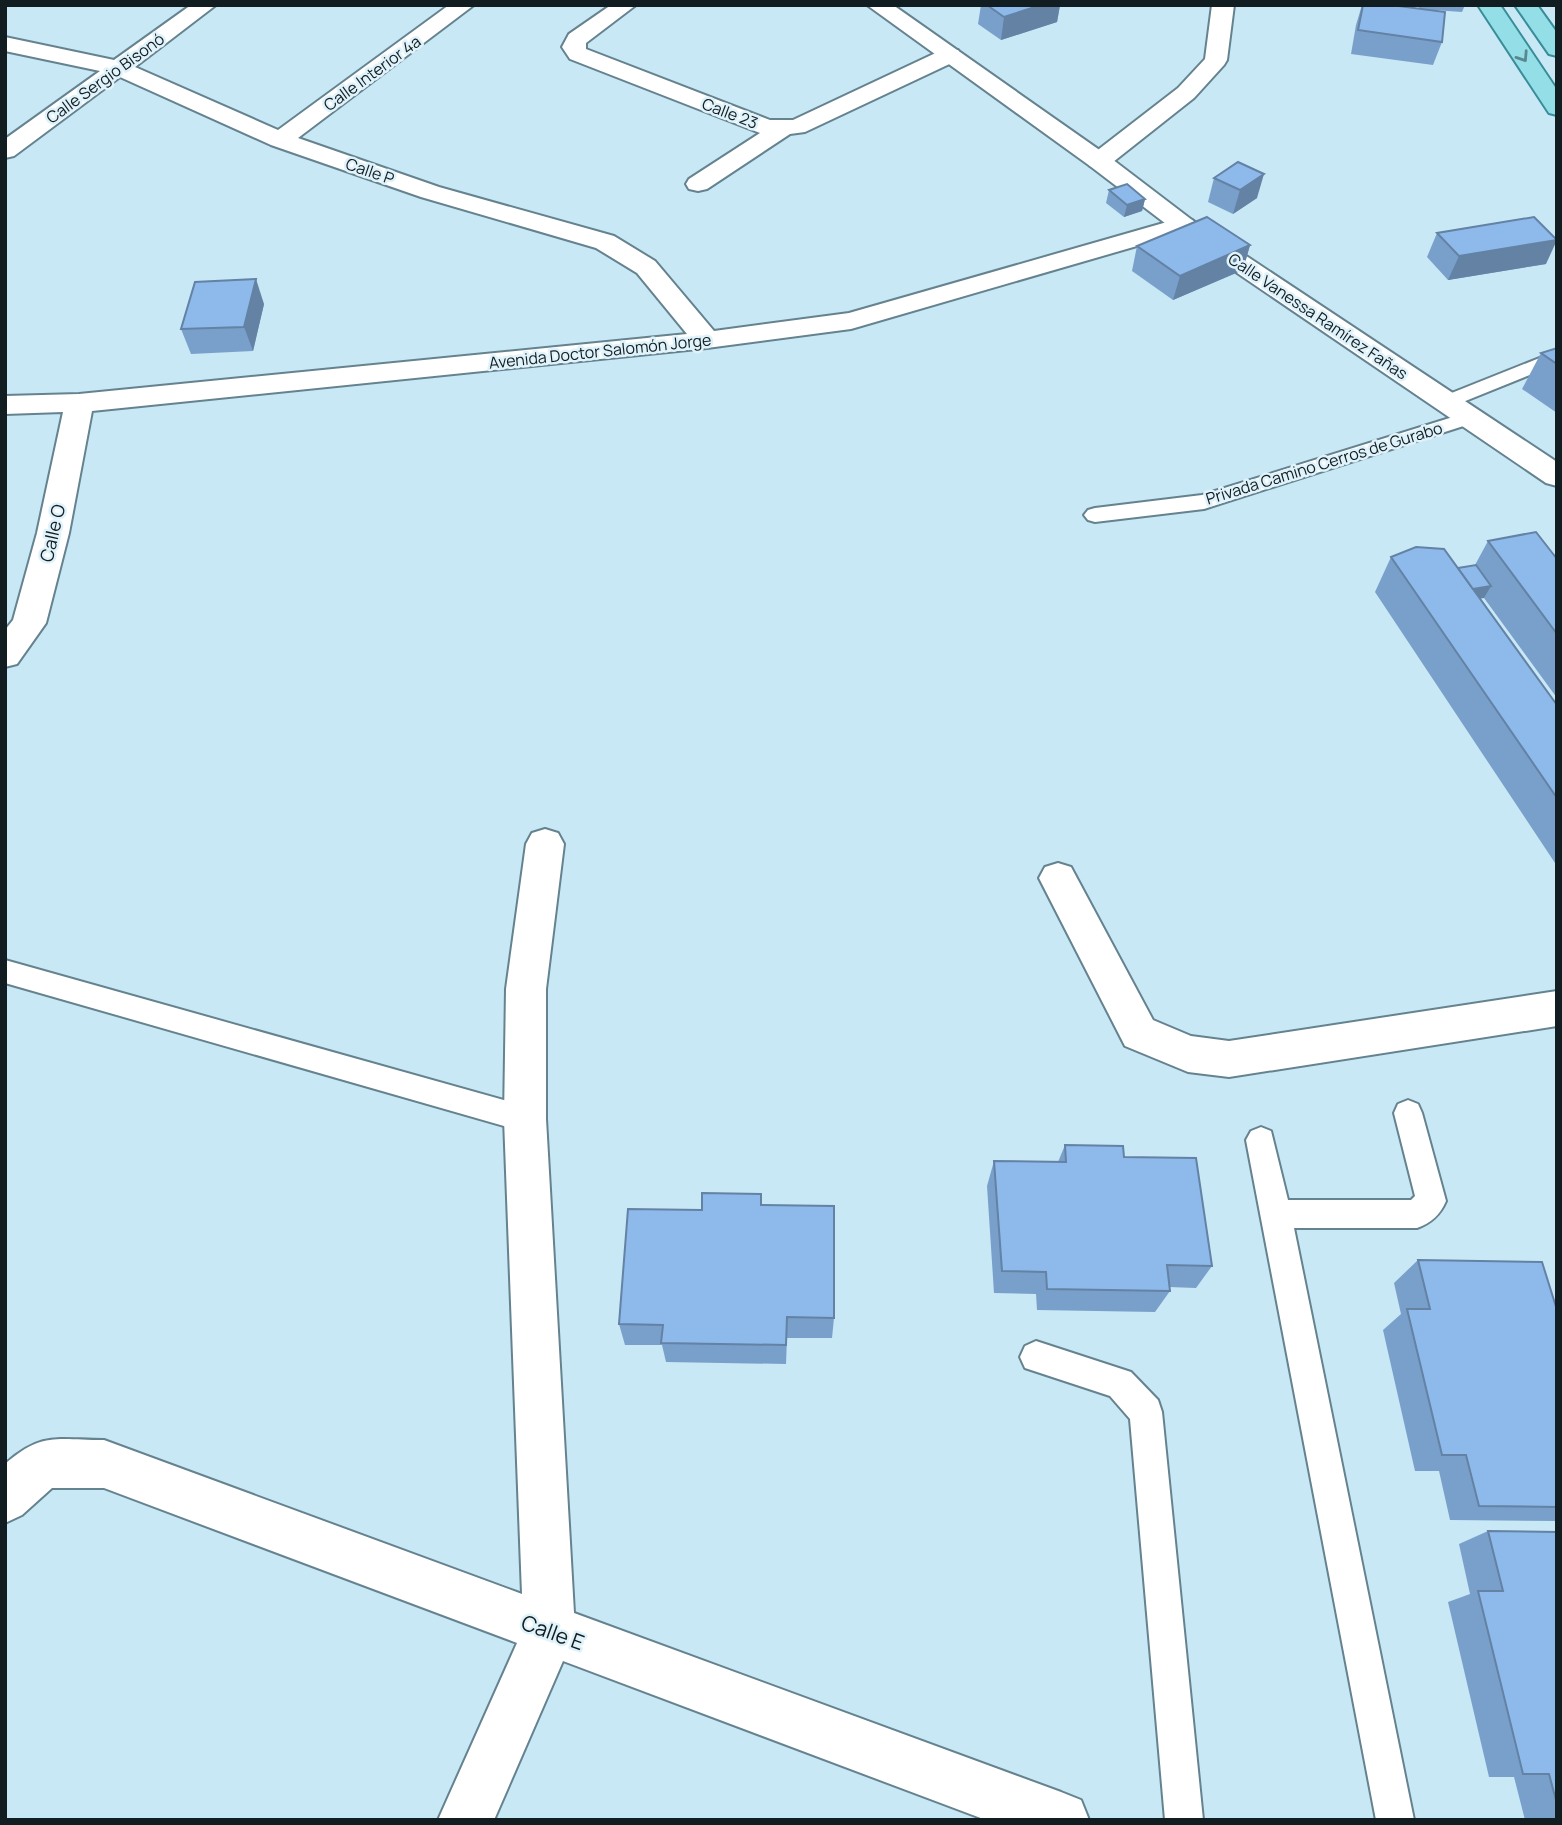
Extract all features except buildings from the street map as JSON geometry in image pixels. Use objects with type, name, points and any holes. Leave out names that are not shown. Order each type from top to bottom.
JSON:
[{"type":"main road","points":[[1489,5],[1557,108]]},
{"type":"main road","points":[[1526,5],[1557,49]]},
{"type":"street","name":"Calle Sergio Bisonó","points":[[5,151],[205,5]]},
{"type":"street","name":"Calle Interior 4a","points":[[280,140],[463,5]]},
{"type":"street","name":"Calle 23","points":[[625,5],[577,39],[573,47],[578,54],[767,127],[797,127],[950,55]]},
{"type":"street","name":"Calle Vanessa Ramírez Fañas","points":[[878,5],[1099,161],[1183,225],[1557,476]]},
{"type":"street","points":[[1099,161],[1186,93],[1216,61],[1223,5]]},
{"type":"street","name":"Calle P","points":[[5,44],[118,68],[280,140],[430,192],[605,242],[646,267],[707,340]]},
{"type":"street","points":[[698,184],[782,129]]},
{"type":"street","name":"Avenida Doctor Salomón Jorge","points":[[5,405],[79,403],[707,340],[851,321],[1183,225]]},
{"type":"street","name":"Calle O","points":[[5,655],[29,623],[53,533],[79,403]]},
{"type":"street","points":[[466,1820],[549,1631],[525,1119],[526,989],[545,844]]},
{"type":"street","points":[[1058,878],[1139,1032],[1188,1054],[1229,1059],[1557,1008]]},
{"type":"street","name":"Calle E","points":[[5,1498],[42,1464],[104,1464],[1061,1820]]},
{"type":"lane","points":[[1446,402],[1557,357]]},
{"type":"lane","name":"Privada Camino Cerros de Gurabo","points":[[1095,515],[1204,502],[1469,418]]},
{"type":"lane","points":[[5,971],[525,1119]]},
{"type":"lane","points":[[1276,1214],[1417,1214],[1431,1200],[1408,1112]]},
{"type":"lane","points":[[1261,1140],[1395,1820]]},
{"type":"lane","points":[[1036,1357],[1120,1383],[1146,1412],[1184,1820]]}]
